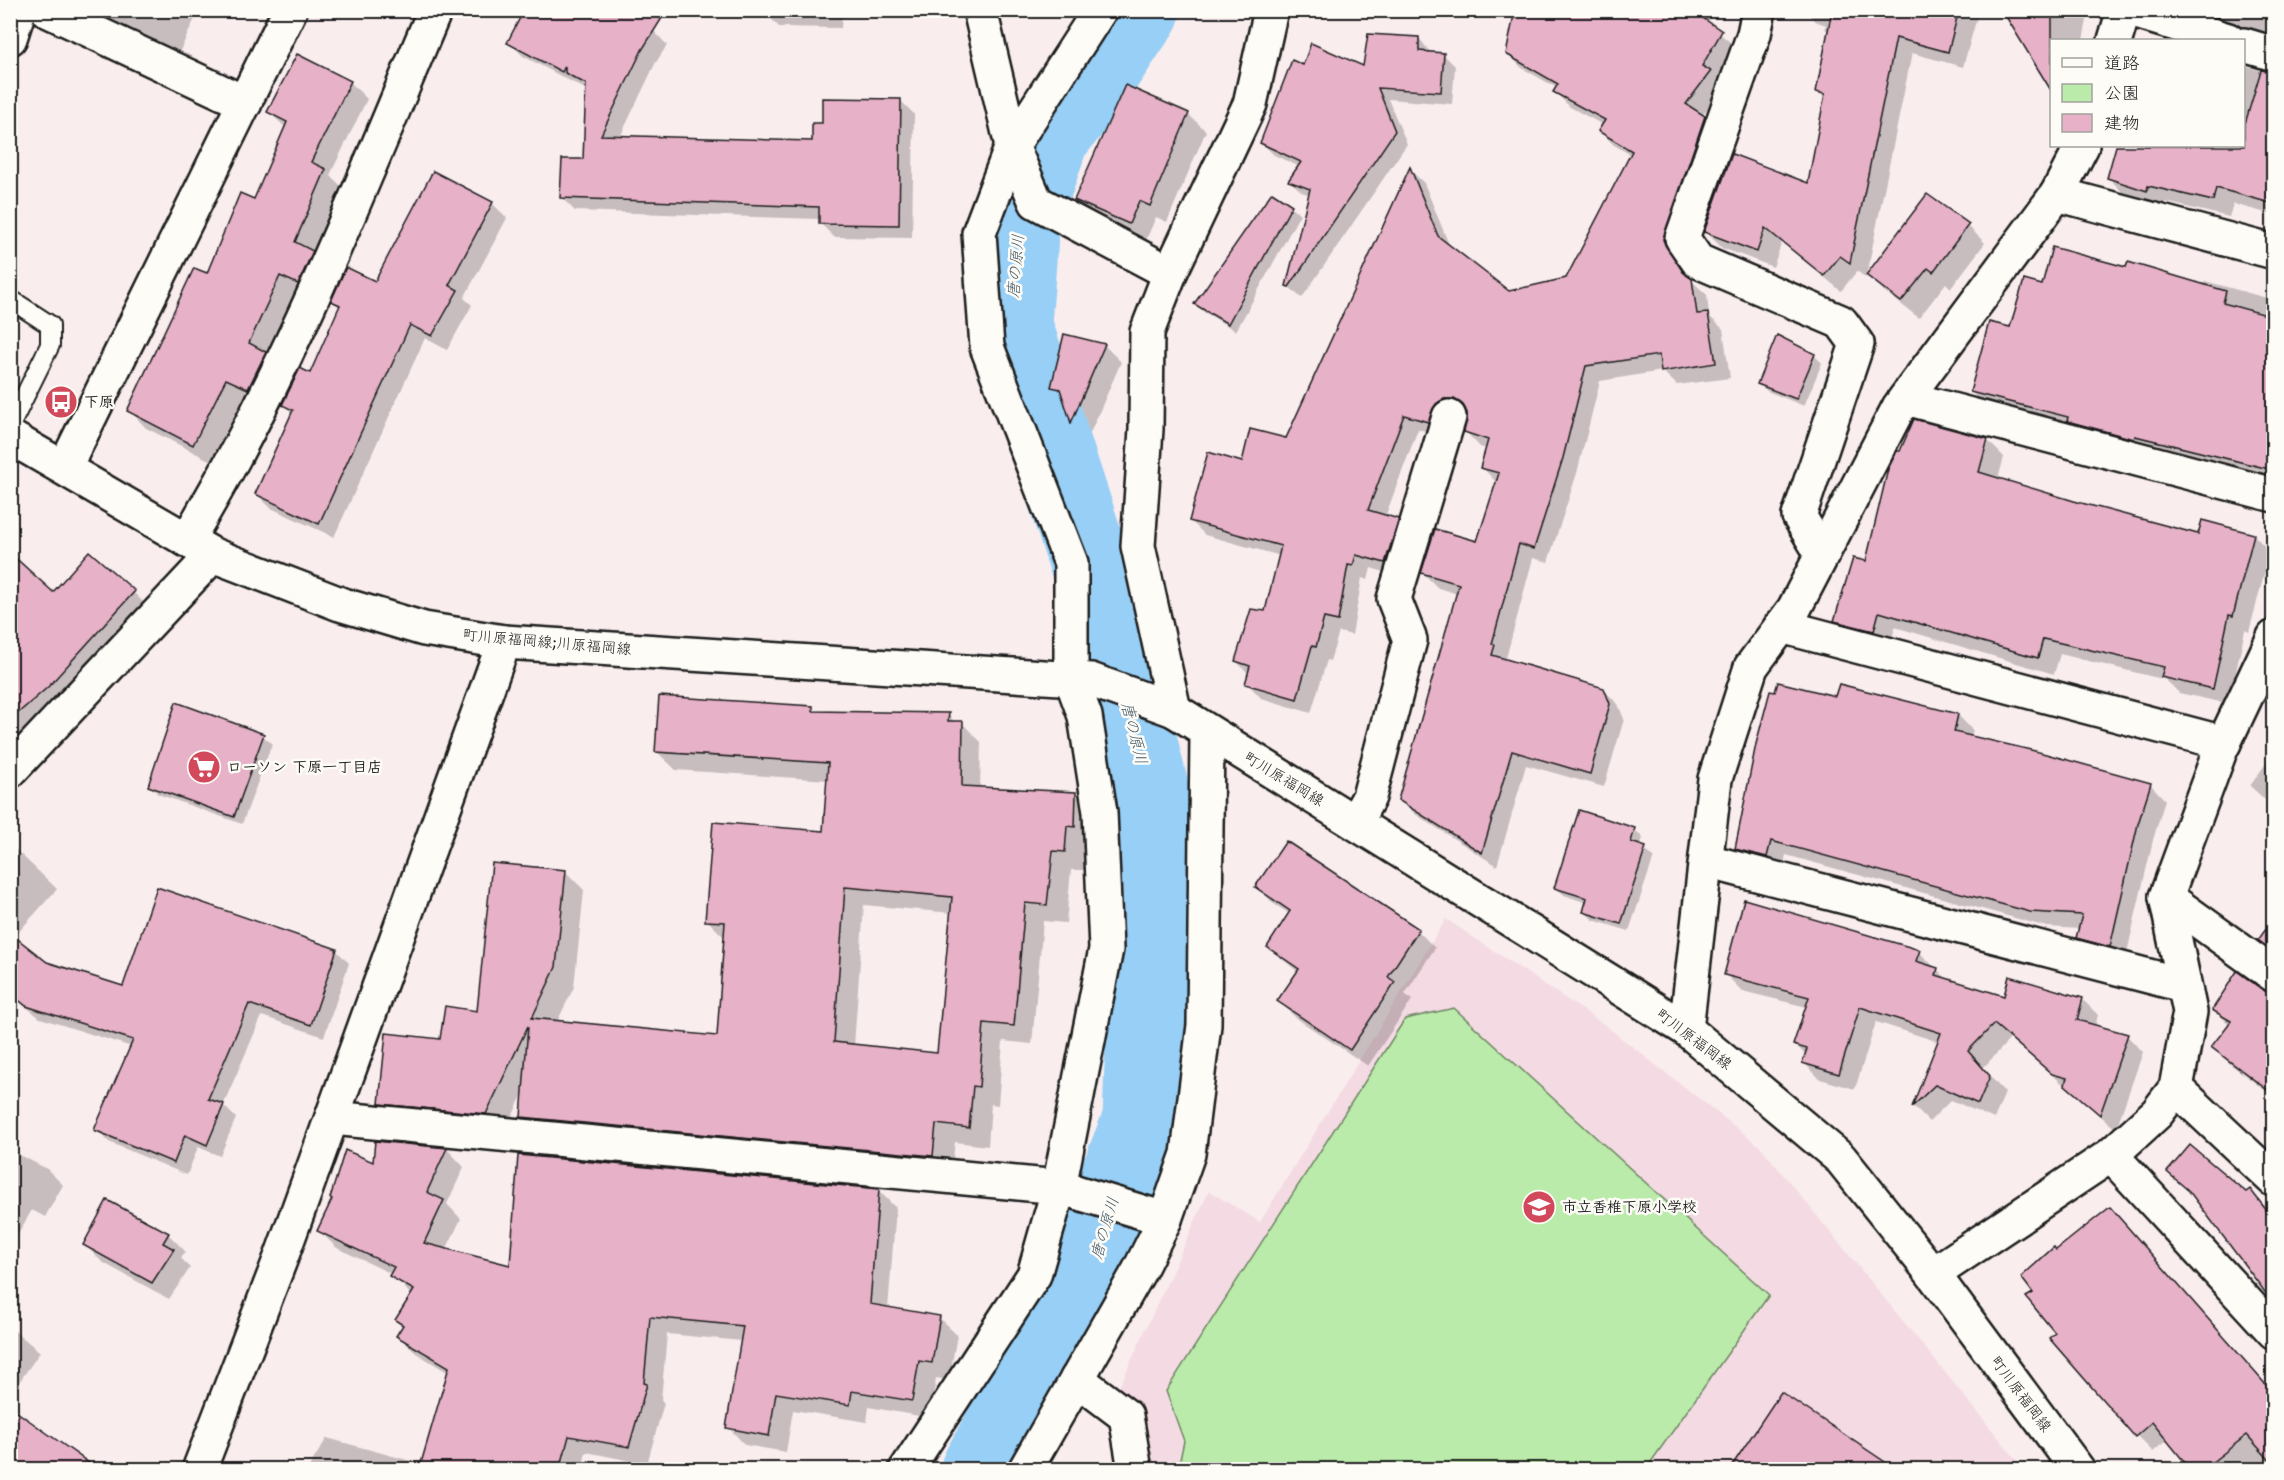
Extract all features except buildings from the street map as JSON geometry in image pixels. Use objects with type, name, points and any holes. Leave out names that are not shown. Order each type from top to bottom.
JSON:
[{"type":"street","points":[[47,10],[245,103]]},
{"type":"street","points":[[65,467],[290,10]]},
{"type":"street","points":[[10,771],[200,548],[230,469],[323,275],[435,10]]},
{"type":"street","points":[[980,10],[1012,146],[1036,202],[1170,273]]},
{"type":"street","points":[[906,1470],[1034,1275],[1059,1187],[1106,949],[1100,812],[1085,716],[1071,563],[987,347],[979,233],[1012,146],[1100,10]]},
{"type":"street","points":[[1174,710],[1138,546],[1146,429],[1147,332],[1170,273],[1250,104],[1271,10]]},
{"type":"street","points":[[1759,10],[1754,34],[1682,238],[1698,261],[1841,322],[1857,344],[1799,516],[1822,554]]},
{"type":"street","points":[[2115,39],[2124,10]]},
{"type":"street","points":[[2130,10],[2225,39]]},
{"type":"street","points":[[2245,45],[2274,54]]},
{"type":"street","points":[[1686,1029],[1715,779],[1751,667],[1781,626],[1906,398],[2057,194],[2081,147]]},
{"type":"street","points":[[2057,194],[2274,252]]},
{"type":"street","points":[[1906,398],[2274,495]]},
{"type":"street","points":[[1355,822],[1369,796],[1410,640],[1394,599],[1449,417]]},
{"type":"street","name":"町川原福岡線;川原福岡線","points":[[10,437],[65,467],[200,548],[340,604],[414,626],[504,642],[1081,679],[1174,710]]},
{"type":"street","points":[[1781,626],[2224,743]]},
{"type":"street","points":[[1933,1274],[2111,1155],[2157,1113],[2176,1088],[2190,1012],[2166,897],[2224,743],[2273,638]]},
{"type":"street","points":[[199,1470],[332,1118],[504,642]]},
{"type":"street","name":"町川原福岡線","points":[[1174,710],[1686,1029],[1841,1159],[1933,1274],[2078,1470]]},
{"type":"street","points":[[1024,1470],[1165,1219],[1188,1154],[1204,1025],[1207,732]]},
{"type":"street","points":[[1707,861],[2183,985]]},
{"type":"street","points":[[2166,897],[2274,975]]},
{"type":"street","points":[[2176,1088],[2274,1180]]},
{"type":"street","points":[[332,1118],[1059,1187],[1165,1219]]},
{"type":"street","points":[[2111,1155],[2274,1332]]},
{"type":"street","points":[[1077,1379],[1126,1416],[1135,1470]]},
{"type":"lane","points":[[10,299],[50,326],[50,345],[10,426]]},
{"type":"shaded area","name":"市立香椎下原小学校","points":[[1446,919],[1602,1023],[1760,1146],[2024,1469],[1152,1469],[1116,1394],[1209,1191],[1260,1222]]},
{"type":"green space","name":"市立香椎下原小学校","points":[[1454,1008],[1769,1295],[1646,1469],[1178,1469],[1184,1441],[1166,1391],[1405,1019]]},
{"type":"waterway","name":"唐の原川","points":[[981,1470],[1094,1266],[1115,1191],[1143,1120],[1149,952],[1147,869],[1149,792],[1105,610],[1011,323],[1019,224],[1049,136],[1090,85],[1140,10]]},
{"type":"place","name":"下原","points":[[61,402]]},
{"type":"place","name":"ローソン 下原一丁目店","points":[[204,767]]},
{"type":"place","name":"市立香椎下原小学校","points":[[1539,1207]]}]
